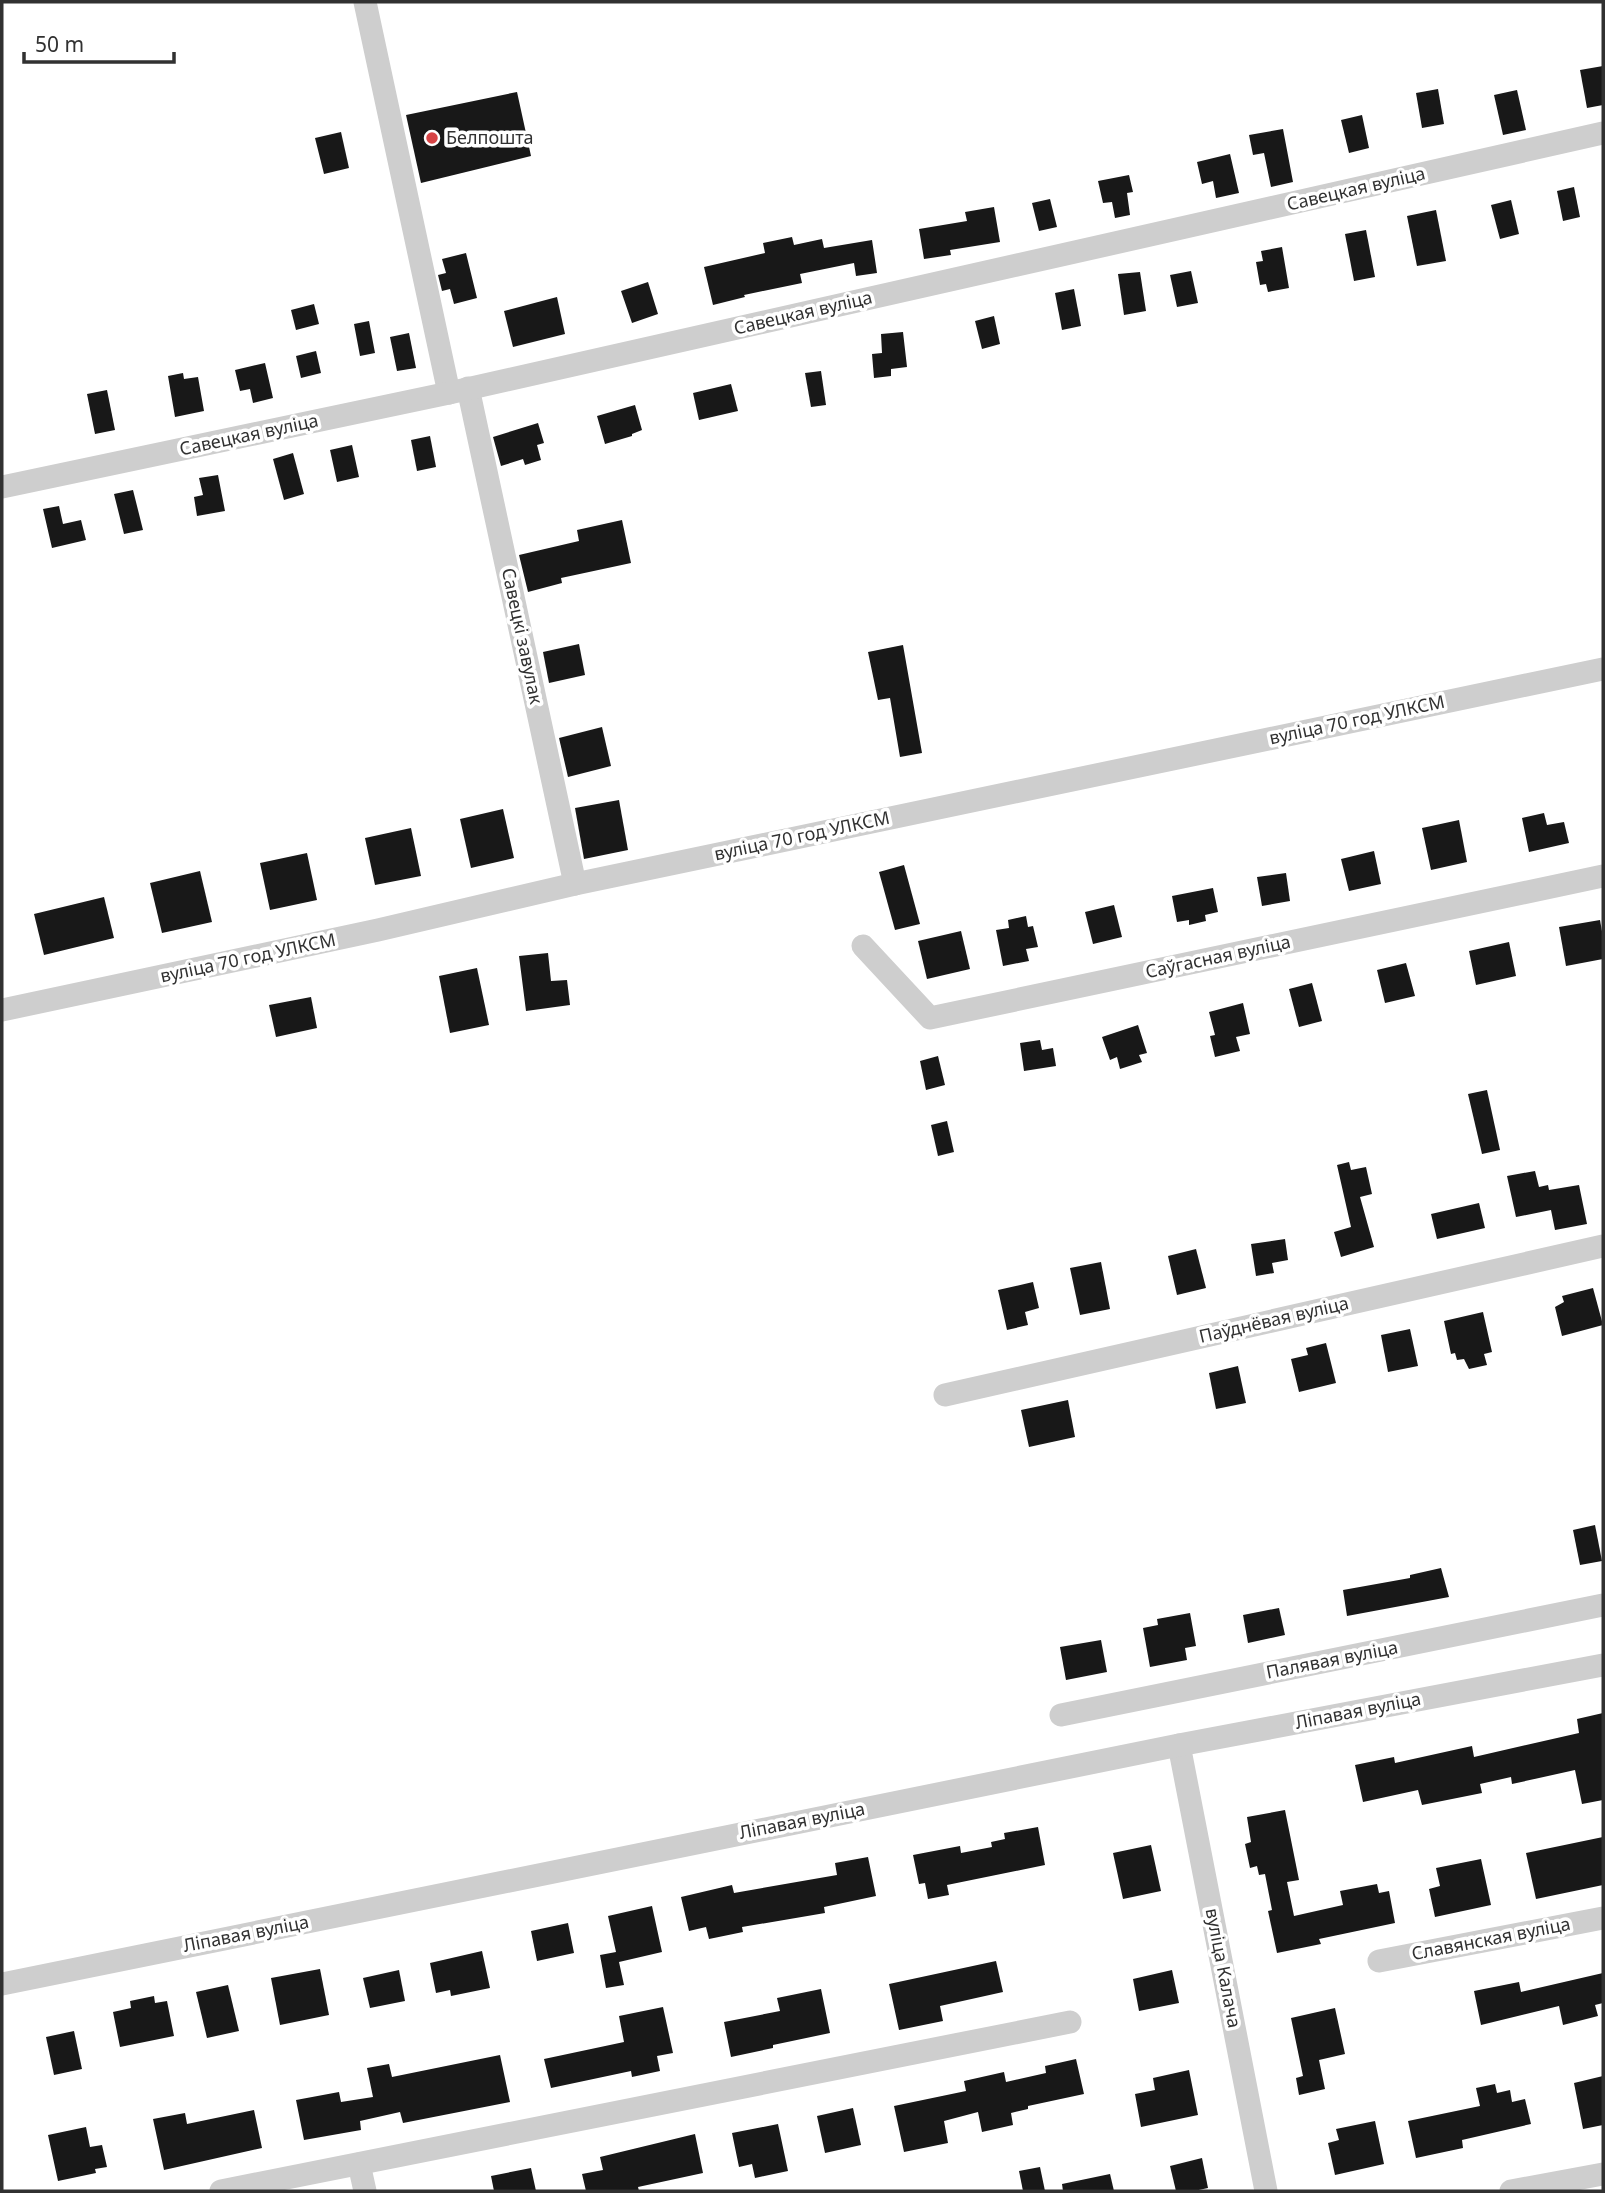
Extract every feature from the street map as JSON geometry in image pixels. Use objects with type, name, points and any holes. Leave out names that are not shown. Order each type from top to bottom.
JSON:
[{"type":"street","name":"Савецкі завулак","points":[[365,2],[575,884]]},
{"type":"street","name":"Савецкая вуліца","points":[[2,487],[459,390],[1603,133]]},
{"type":"street","name":"вуліца 70 год УЛКСМ","points":[[2,1010],[365,933],[575,884],[1603,669]]},
{"type":"street","name":"Саўгасная вуліца","points":[[863,946],[930,1018],[1603,876]]},
{"type":"street","name":"Паўднёвая вуліца","points":[[945,1395],[1603,1246]]},
{"type":"street","name":"Палявая вуліца","points":[[1061,1715],[1603,1605]]},
{"type":"street","name":"Ліпавая вуліца","points":[[2,1984],[1179,1745],[1603,1665]]},
{"type":"street","name":"вуліца Калача","points":[[1179,1745],[1266,2191]]},
{"type":"street","name":"Славянская вуліца","points":[[1379,1961],[1603,1918]]},
{"type":"street","points":[[221,2191],[1070,2022]]},
{"type":"street","points":[[359,2164],[365,2191]]},
{"type":"street","points":[[1511,2191],[1603,2174]]},
{"type":"building","points":[[1603,66],[1603,105],[1587,108],[1580,70]]},
{"type":"building","points":[[1438,89],[1444,124],[1422,128],[1416,93]]},
{"type":"building","points":[[1517,90],[1526,130],[1503,135],[1494,95]]},
{"type":"building","points":[[517,92],[531,156],[421,183],[406,115]]},
{"type":"building","points":[[1362,115],[1369,148],[1349,153],[1341,120]]},
{"type":"building","points":[[1283,129],[1293,182],[1271,187],[1264,153],[1253,155],[1249,135]]},
{"type":"building","points":[[341,132],[349,168],[324,174],[315,138]]},
{"type":"building","points":[[1230,154],[1239,193],[1216,198],[1213,181],[1202,184],[1197,162]]},
{"type":"building","points":[[1129,175],[1133,192],[1127,193],[1130,215],[1115,218],[1112,202],[1103,203],[1098,181]]},
{"type":"building","points":[[1574,187],[1580,217],[1563,221],[1557,191]]},
{"type":"building","points":[[1050,199],[1057,227],[1039,231],[1032,203]]},
{"type":"building","points":[[1511,200],[1519,234],[1500,239],[1491,205]]},
{"type":"building","points":[[994,207],[1000,242],[950,250],[951,255],[924,259],[919,229],[967,221],[965,212]]},
{"type":"building","points":[[1436,210],[1446,261],[1417,266],[1407,216]]},
{"type":"building","points":[[1366,230],[1375,277],[1354,281],[1345,234]]},
{"type":"building","points":[[792,237],[794,245],[822,239],[824,248],[872,240],[877,273],[856,276],[854,263],[800,274],[802,283],[744,295],[745,297],[713,305],[704,267],[765,253],[763,243]]},
{"type":"building","points":[[1282,247],[1289,288],[1268,292],[1266,284],[1260,285],[1256,262],[1263,261],[1261,251]]},
{"type":"building","points":[[466,253],[477,298],[454,304],[450,289],[442,291],[438,275],[446,273],[442,259]]},
{"type":"building","points":[[1191,271],[1198,303],[1177,307],[1170,275]]},
{"type":"building","points":[[1140,272],[1146,311],[1124,315],[1118,274]]},
{"type":"building","points":[[648,282],[658,314],[632,323],[621,291]]},
{"type":"building","points":[[1074,289],[1081,326],[1062,330],[1055,293]]},
{"type":"building","points":[[557,297],[565,334],[513,347],[504,311]]},
{"type":"building","points":[[314,304],[319,324],[296,330],[291,310]]},
{"type":"building","points":[[994,316],[1000,344],[982,349],[975,321]]},
{"type":"building","points":[[369,321],[375,353],[360,356],[354,324]]},
{"type":"building","points":[[903,332],[907,367],[891,369],[891,376],[874,378],[872,354],[882,353],[881,334]]},
{"type":"building","points":[[409,333],[416,368],[397,371],[390,337]]},
{"type":"building","points":[[316,351],[321,373],[301,378],[296,356]]},
{"type":"building","points":[[265,363],[273,398],[253,403],[250,389],[240,391],[235,370]]},
{"type":"building","points":[[821,371],[826,405],[811,407],[805,373]]},
{"type":"building","points":[[183,373],[184,379],[198,377],[204,411],[175,417],[168,376]]},
{"type":"building","points":[[731,384],[738,411],[699,420],[693,393]]},
{"type":"building","points":[[107,390],[115,430],[95,434],[87,394]]},
{"type":"building","points":[[635,405],[642,430],[605,444],[597,416]]},
{"type":"building","points":[[538,423],[544,443],[537,445],[541,460],[525,465],[523,459],[501,466],[493,437]]},
{"type":"building","points":[[430,436],[436,467],[417,471],[411,440]]},
{"type":"building","points":[[352,445],[359,477],[337,482],[330,450]]},
{"type":"building","points":[[293,453],[304,494],[284,500],[273,459]]},
{"type":"building","points":[[218,475],[225,511],[197,516],[194,497],[203,495],[199,478]]},
{"type":"building","points":[[133,490],[143,530],[124,534],[114,494]]},
{"type":"building","points":[[59,506],[63,524],[81,520],[86,540],[52,548],[43,509]]},
{"type":"building","points":[[622,520],[631,563],[561,578],[562,583],[528,592],[519,555],[579,541],[577,530]]},
{"type":"building","points":[[579,644],[585,675],[549,683],[543,652]]},
{"type":"building","points":[[903,645],[922,753],[900,757],[890,698],[878,700],[868,652]]},
{"type":"building","points":[[602,727],[611,766],[568,777],[559,738]]},
{"type":"building","points":[[619,800],[628,850],[584,859],[575,808]]},
{"type":"building","points":[[503,809],[514,858],[471,868],[460,819]]},
{"type":"building","points":[[1544,813],[1547,825],[1564,822],[1569,843],[1529,852],[1522,818]]},
{"type":"building","points":[[1459,820],[1467,862],[1431,870],[1422,828]]},
{"type":"building","points":[[411,828],[421,876],[375,885],[365,838]]},
{"type":"building","points":[[1374,851],[1381,884],[1349,891],[1341,859]]},
{"type":"building","points":[[307,853],[317,900],[270,910],[260,863]]},
{"type":"building","points":[[904,865],[920,924],[895,930],[879,872]]},
{"type":"building","points":[[200,871],[212,922],[162,933],[150,883]]},
{"type":"building","points":[[1286,873],[1290,901],[1262,906],[1257,877]]},
{"type":"building","points":[[1213,888],[1218,912],[1205,915],[1206,921],[1189,925],[1189,920],[1177,922],[1172,896]]},
{"type":"building","points":[[104,897],[114,938],[44,955],[34,914]]},
{"type":"building","points":[[1114,905],[1122,937],[1093,944],[1085,912]]},
{"type":"building","points":[[1026,916],[1028,927],[1033,926],[1038,947],[1026,949],[1029,961],[1003,966],[996,930],[1009,928],[1008,920]]},
{"type":"building","points":[[1600,920],[1603,959],[1566,966],[1559,927]]},
{"type":"building","points":[[961,931],[970,969],[927,979],[918,941]]},
{"type":"building","points":[[1509,942],[1516,976],[1476,985],[1469,951]]},
{"type":"building","points":[[548,953],[551,981],[567,980],[570,1005],[526,1011],[519,956]]},
{"type":"building","points":[[1406,963],[1415,996],[1385,1003],[1377,970]]},
{"type":"building","points":[[477,968],[489,1025],[450,1033],[439,976]]},
{"type":"building","points":[[1312,983],[1322,1021],[1299,1027],[1289,989]]},
{"type":"building","points":[[311,997],[317,1028],[276,1037],[269,1005]]},
{"type":"building","points":[[1243,1003],[1250,1034],[1236,1037],[1240,1051],[1215,1057],[1210,1036],[1215,1035],[1209,1012]]},
{"type":"building","points":[[1138,1025],[1147,1053],[1139,1055],[1142,1062],[1120,1069],[1117,1057],[1110,1060],[1102,1037]]},
{"type":"building","points":[[1040,1040],[1042,1050],[1053,1048],[1056,1066],[1024,1071],[1020,1043]]},
{"type":"building","points":[[938,1056],[945,1085],[926,1090],[920,1061]]},
{"type":"building","points":[[1487,1090],[1500,1150],[1482,1154],[1468,1094]]},
{"type":"building","points":[[947,1121],[954,1152],[938,1156],[931,1125]]},
{"type":"building","points":[[1349,1162],[1351,1170],[1366,1167],[1372,1194],[1360,1197],[1374,1247],[1341,1257],[1334,1232],[1351,1227],[1337,1165]]},
{"type":"building","points":[[1535,1171],[1539,1187],[1548,1185],[1549,1190],[1579,1185],[1587,1224],[1555,1230],[1551,1210],[1516,1217],[1507,1176]]},
{"type":"building","points":[[1479,1203],[1485,1228],[1437,1239],[1431,1214]]},
{"type":"building","points":[[1285,1239],[1288,1260],[1272,1263],[1274,1273],[1256,1276],[1251,1244]]},
{"type":"building","points":[[1196,1249],[1206,1288],[1177,1295],[1168,1256]]},
{"type":"building","points":[[1101,1262],[1110,1309],[1080,1315],[1070,1268]]},
{"type":"building","points":[[1033,1282],[1039,1308],[1025,1312],[1028,1325],[1007,1330],[998,1290]]},
{"type":"building","points":[[1593,1288],[1603,1325],[1562,1336],[1555,1307],[1564,1302],[1562,1296]]},
{"type":"building","points":[[1483,1312],[1492,1352],[1484,1354],[1487,1365],[1469,1369],[1464,1359],[1457,1360],[1455,1353],[1451,1354],[1444,1321]]},
{"type":"building","points":[[1410,1329],[1418,1366],[1388,1372],[1381,1335]]},
{"type":"building","points":[[1326,1343],[1336,1383],[1299,1392],[1291,1359],[1308,1355],[1306,1348]]},
{"type":"building","points":[[1238,1366],[1246,1403],[1216,1409],[1209,1373]]},
{"type":"building","points":[[1068,1400],[1075,1437],[1029,1447],[1021,1410]]},
{"type":"building","points":[[1595,1525],[1602,1561],[1580,1565],[1573,1530]]},
{"type":"building","points":[[1441,1568],[1449,1597],[1347,1616],[1343,1590],[1410,1578],[1410,1575]]},
{"type":"building","points":[[1279,1608],[1285,1635],[1248,1643],[1243,1615]]},
{"type":"building","points":[[1190,1613],[1196,1646],[1185,1648],[1187,1660],[1150,1667],[1143,1628],[1158,1625],[1157,1619]]},
{"type":"building","points":[[1101,1640],[1107,1672],[1066,1680],[1060,1647]]},
{"type":"building","points":[[1603,1713],[1603,1800],[1582,1804],[1575,1770],[1512,1784],[1511,1777],[1480,1784],[1482,1793],[1422,1805],[1418,1790],[1363,1802],[1355,1765],[1394,1757],[1395,1763],[1472,1746],[1474,1757],[1579,1733],[1577,1719]]},
{"type":"building","points":[[1285,1810],[1299,1880],[1287,1882],[1294,1916],[1343,1905],[1340,1891],[1377,1884],[1379,1893],[1389,1891],[1395,1923],[1319,1939],[1321,1944],[1277,1953],[1268,1911],[1272,1910],[1265,1874],[1259,1875],[1257,1866],[1250,1868],[1245,1844],[1251,1842],[1247,1817]]},
{"type":"building","points":[[1038,1827],[1045,1865],[947,1885],[949,1895],[928,1899],[925,1883],[919,1884],[913,1855],[960,1846],[961,1853],[992,1847],[991,1842],[1005,1839],[1004,1833]]},
{"type":"building","points":[[1603,1837],[1603,1885],[1536,1899],[1526,1853]]},
{"type":"building","points":[[1151,1845],[1161,1891],[1123,1899],[1113,1853]]},
{"type":"building","points":[[868,1857],[876,1896],[824,1907],[825,1913],[742,1927],[743,1932],[709,1939],[706,1927],[689,1931],[681,1897],[732,1885],[734,1893],[837,1875],[835,1863]]},
{"type":"building","points":[[1481,1859],[1491,1905],[1435,1917],[1429,1889],[1440,1886],[1436,1868]]},
{"type":"building","points":[[652,1906],[662,1952],[619,1962],[624,1985],[606,1988],[600,1955],[616,1952],[608,1916]]},
{"type":"building","points":[[568,1923],[574,1953],[537,1961],[531,1931]]},
{"type":"building","points":[[482,1951],[490,1988],[451,1996],[450,1990],[436,1993],[430,1963]]},
{"type":"building","points":[[996,1961],[1003,1992],[940,2006],[943,2021],[899,2030],[889,1984]]},
{"type":"building","points":[[320,1969],[329,2015],[280,2025],[271,1978]]},
{"type":"building","points":[[399,1970],[405,2001],[370,2008],[363,1978]]},
{"type":"building","points":[[1172,1970],[1179,2003],[1139,2011],[1133,1979]]},
{"type":"building","points":[[1603,1973],[1603,2003],[1595,2005],[1598,2016],[1563,2025],[1559,2006],[1481,2025],[1474,1991],[1519,1982],[1521,1992]]},
{"type":"building","points":[[228,1985],[239,2031],[207,2038],[196,1992]]},
{"type":"building","points":[[821,1989],[830,2033],[731,2057],[724,2022],[780,2011],[777,1998]]},
{"type":"building","points":[[154,1996],[155,2003],[167,2001],[174,2036],[120,2047],[113,2012],[131,2008],[130,2001]]},
{"type":"building","points":[[663,2007],[673,2053],[657,2056],[660,2071],[632,2077],[631,2071],[551,2088],[544,2059],[624,2042],[619,2016]]},
{"type":"building","points":[[1335,2008],[1345,2054],[1319,2060],[1325,2089],[1299,2095],[1296,2078],[1303,2076],[1291,2018]]},
{"type":"building","points":[[74,2031],[82,2069],[54,2075],[46,2037]]},
{"type":"building","points":[[500,2055],[510,2102],[403,2123],[400,2112],[360,2121],[361,2130],[304,2140],[296,2100],[339,2092],[341,2102],[373,2097],[367,2068],[389,2064],[392,2077]]},
{"type":"building","points":[[1076,2059],[1084,2094],[1028,2106],[1028,2109],[1011,2113],[1013,2125],[982,2132],[978,2112],[944,2121],[948,2143],[904,2152],[894,2106],[966,2091],[964,2081],[1004,2072],[1006,2082],[1046,2073],[1045,2066]]},
{"type":"building","points":[[1189,2070],[1198,2115],[1141,2127],[1135,2094],[1155,2090],[1153,2078]]},
{"type":"building","points":[[1603,2076],[1603,2125],[1583,2129],[1574,2083]]},
{"type":"building","points":[[1495,2084],[1497,2093],[1510,2090],[1512,2102],[1525,2099],[1531,2124],[1462,2140],[1463,2148],[1416,2158],[1408,2121],[1480,2106],[1476,2088]]},
{"type":"building","points":[[853,2108],[861,2145],[825,2153],[817,2116]]},
{"type":"building","points":[[254,2110],[262,2148],[164,2170],[153,2119],[185,2113],[187,2124]]},
{"type":"building","points":[[1375,2121],[1384,2164],[1335,2175],[1328,2143],[1339,2140],[1336,2129]]},
{"type":"building","points":[[778,2124],[788,2171],[755,2178],[752,2164],[739,2167],[732,2133]]},
{"type":"building","points":[[86,2127],[90,2147],[102,2145],[107,2167],[95,2169],[96,2173],[58,2181],[48,2135]]},
{"type":"building","points":[[695,2134],[703,2173],[638,2187],[639,2191],[586,2191],[582,2174],[603,2170],[600,2157]]},
{"type":"building","points":[[1202,2158],[1208,2188],[1176,2191],[1170,2166]]},
{"type":"building","points":[[1040,2167],[1045,2191],[1023,2191],[1019,2171]]},
{"type":"building","points":[[531,2168],[536,2191],[494,2191],[491,2176]]},
{"type":"building","points":[[1110,2174],[1114,2191],[1063,2191],[1062,2184]]},
{"type":"place","name":"Белпошта","points":[[432,138]]}]
